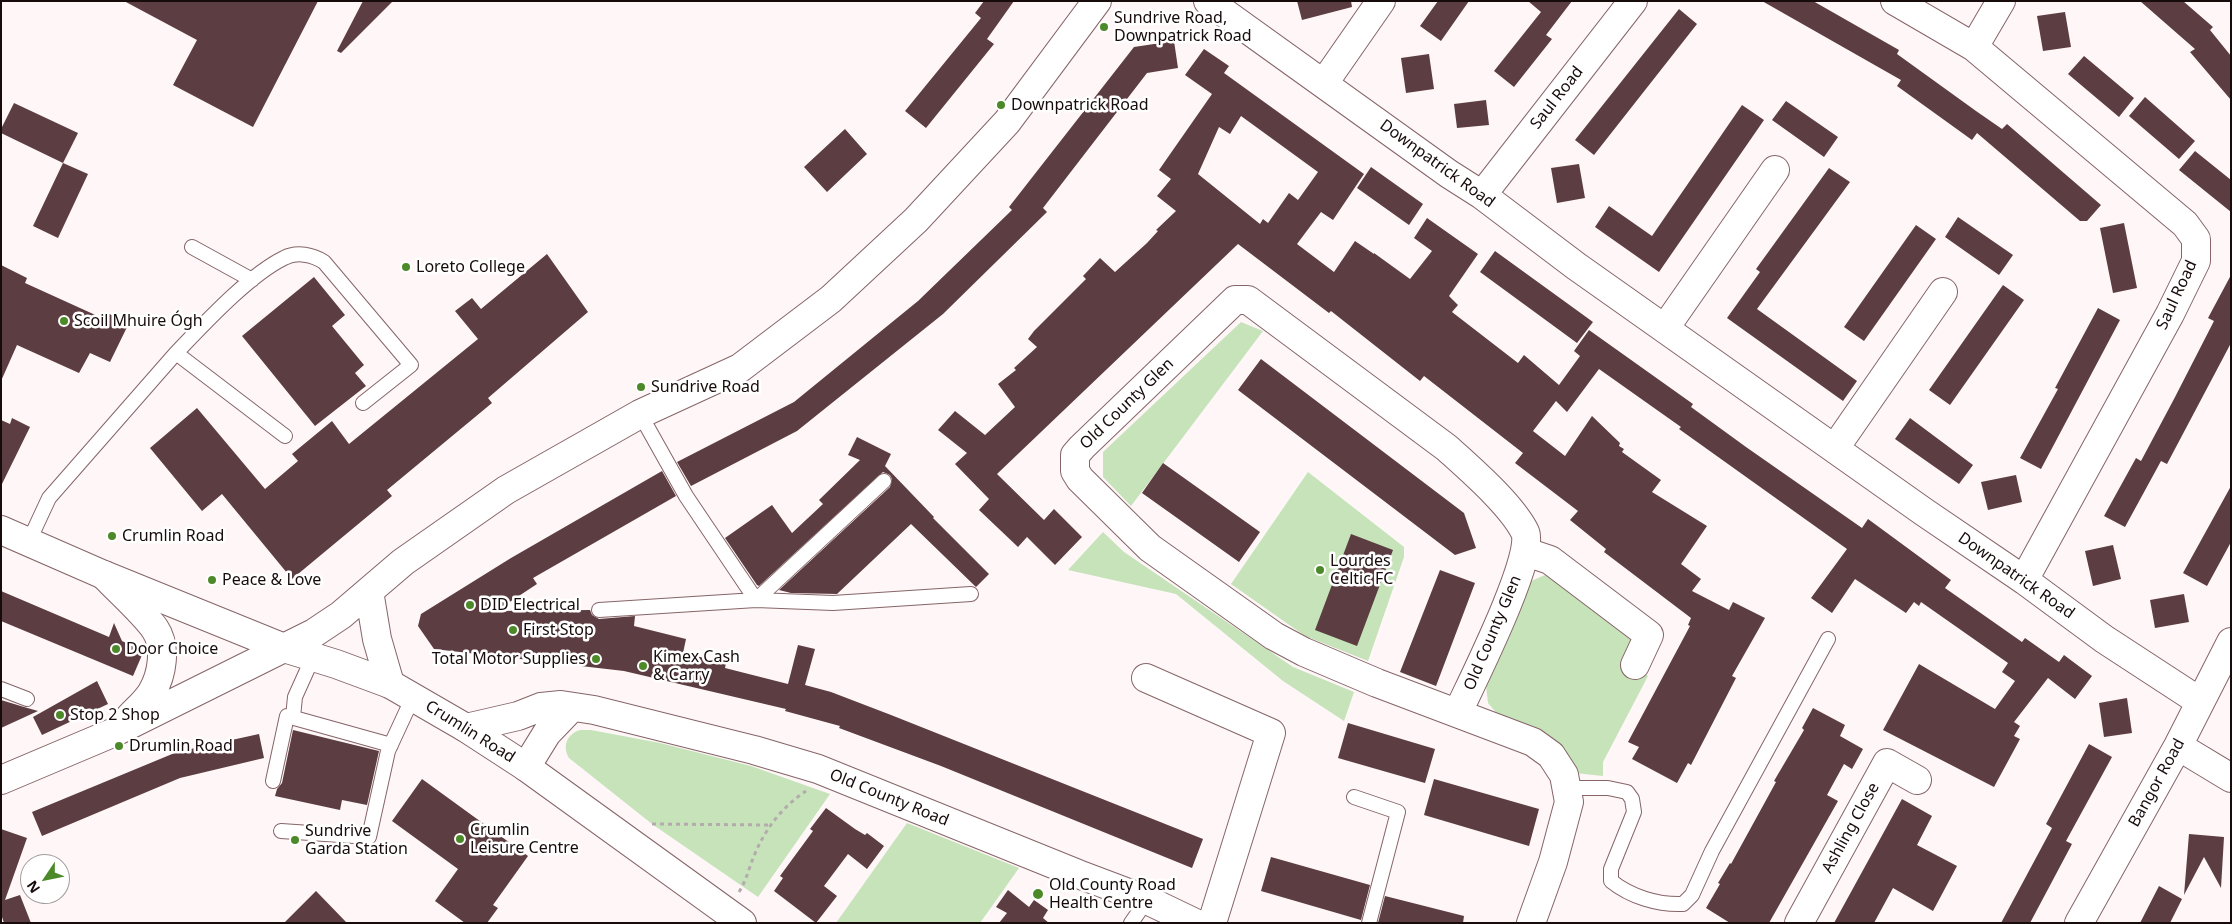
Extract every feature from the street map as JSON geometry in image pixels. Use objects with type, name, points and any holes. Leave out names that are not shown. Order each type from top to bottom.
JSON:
[{"type":"street","points":[[1,780],[117,731],[231,672],[314,633],[341,615],[403,562],[506,490],[640,414],[740,368],[831,299],[916,220],[1007,122],[1096,1]]},
{"type":"street","name":"Downpatrick Road","points":[[1208,1],[1449,174],[1482,195],[1576,266],[2024,580],[2104,639],[2199,702]]},
{"type":"street","points":[[1324,83],[1380,1]]},
{"type":"street","name":"Saul Road","points":[[1482,195],[1633,1]]},
{"type":"street","name":"Saul Road","points":[[1895,1],[1974,47],[2185,224],[2196,239],[2196,261],[2170,314],[2024,580]]},
{"type":"street","points":[[1974,47],[2001,1]]},
{"type":"street","points":[[1665,328],[1775,170]]},
{"type":"street","points":[[1835,448],[1943,292]]},
{"type":"street","name":"Old County Glen","points":[[1458,712],[1498,625],[1526,552],[1526,533],[1478,475],[1447,448],[1248,300],[1234,300],[1075,455],[1076,471],[1080,479],[1150,548],[1274,636],[1304,652],[1377,683],[1458,712],[1532,742],[1551,756],[1564,775],[1569,802],[1553,862],[1531,923]]},
{"type":"street","name":"Crumlin Road","points":[[1,530],[104,575],[284,648],[390,684],[466,728],[526,767],[734,917]]},
{"type":"street","points":[[1526,552],[1550,560],[1649,635],[1635,665]]},
{"type":"street","points":[[104,575],[155,629],[161,643],[162,658],[159,675],[151,693],[117,731]]},
{"type":"street","points":[[369,591],[377,639],[390,684]]},
{"type":"street","name":"Bangor Road","points":[[2080,923],[2178,746],[2231,642]]},
{"type":"street","points":[[1146,678],[1271,733],[1212,923]]},
{"type":"street","name":"Old County Road","points":[[466,728],[518,716],[541,707],[561,705],[594,710],[754,750],[818,769],[1147,900],[1195,923]]},
{"type":"street","points":[[526,767],[547,732],[572,707]]},
{"type":"street","points":[[2178,746],[2231,778]]},
{"type":"street","name":"Ashling Close","points":[[1799,923],[1887,763],[1917,780]]},
{"type":"lane","points":[[192,247],[252,280]]},
{"type":"lane","points":[[29,541],[48,498],[176,353],[252,280],[285,257],[312,255],[324,262],[411,365],[363,403]]},
{"type":"lane","points":[[176,353],[285,436]]},
{"type":"lane","points":[[640,414],[686,496],[756,600]]},
{"type":"lane","points":[[756,600],[884,481]]},
{"type":"lane","points":[[599,610],[756,600],[833,603],[971,594]]},
{"type":"lane","points":[[1568,791],[1579,788],[1608,788],[1627,792],[1632,798],[1634,812],[1611,869],[1611,881],[1622,890],[1664,905],[1683,904],[1692,895],[1712,851],[1828,639]]},
{"type":"lane","points":[[293,717],[295,696],[314,657]]},
{"type":"lane","points":[[1,689],[27,699]]},
{"type":"lane","points":[[281,831],[369,837],[391,745],[413,697]]},
{"type":"lane","points":[[273,781],[287,716],[391,745]]},
{"type":"lane","points":[[1354,797],[1398,812],[1369,923]]},
{"type":"lane","points":[[1130,923],[1147,900]]},
{"type":"path","points":[[734,917],[743,886],[761,840],[770,825],[784,809],[811,788],[818,769]]},
{"type":"path","points":[[652,824],[770,825]]},
{"type":"green space","points":[[1241,322],[1263,331],[1131,506],[1103,477],[1103,452]]},
{"type":"green space","name":"Lourdes Celtic FC","points":[[1308,472],[1404,547],[1404,557],[1368,661],[1305,636],[1231,584]]},
{"type":"green space","points":[[1103,532],[1124,552],[1293,667],[1354,692],[1344,721],[1283,681],[1176,594],[1068,570]]},
{"type":"green space","points":[[1545,575],[1550,575],[1633,635],[1628,660],[1648,676],[1603,762],[1603,776],[1575,773],[1499,716],[1488,703],[1486,685],[1529,582]]},
{"type":"green space","points":[[580,730],[591,730],[660,743],[751,766],[830,794],[758,897],[652,824],[569,758],[566,749],[567,741],[572,734]]},
{"type":"green space","points":[[907,823],[1019,868],[980,923],[836,923]]},
{"type":"building","points":[[124,1],[318,1],[253,127],[173,85],[197,40]]},
{"type":"building","points":[[363,1],[393,1],[341,53],[337,51]]},
{"type":"building","points":[[984,1],[1014,1],[987,39],[994,44],[926,128],[905,111],[981,18],[975,13]]},
{"type":"building","points":[[1297,1],[1351,1],[1352,7],[1302,20]]},
{"type":"building","points":[[1438,1],[1469,1],[1441,41],[1420,26]]},
{"type":"building","points":[[1528,1],[1572,1],[1546,35],[1552,39],[1514,87],[1494,71],[1541,12]]},
{"type":"building","points":[[1762,1],[1813,1],[1899,50],[1897,54],[2002,129],[2007,124],[2101,205],[2087,221],[2080,221],[1977,133],[1972,140],[1897,86],[1901,80]]},
{"type":"building","points":[[2140,1],[2183,1],[2213,27],[2210,30],[2231,56],[2231,100],[2190,52],[2195,49]]},
{"type":"building","points":[[1679,9],[1697,24],[1594,155],[1575,140]]},
{"type":"building","points":[[2065,12],[2071,47],[2043,51],[2037,16]]},
{"type":"building","points":[[1174,41],[1178,68],[1147,73],[1043,208],[1047,212],[943,314],[797,431],[691,486],[677,462],[794,402],[918,301],[1012,210],[1009,207],[1134,47]]},
{"type":"building","points":[[1204,49],[1229,66],[1224,73],[1364,174],[1333,220],[1321,212],[1297,244],[1334,272],[1355,241],[1410,279],[1432,251],[1414,238],[1427,218],[1478,254],[1449,296],[1458,305],[1452,312],[1518,363],[1524,355],[1559,385],[1580,356],[1574,351],[1589,330],[1693,404],[1691,407],[1746,447],[1862,528],[1868,519],[1951,580],[1945,588],[2022,642],[2025,638],[2059,662],[2064,655],[2092,676],[2075,699],[2048,678],[2014,722],[2020,726],[2014,736],[2020,739],[1994,787],[1883,730],[1919,664],[1995,709],[2015,681],[2002,672],[2008,663],[1921,602],[1919,606],[1914,602],[1906,613],[1855,579],[1832,613],[1811,598],[1847,549],[1679,429],[1681,427],[1599,369],[1567,412],[1556,401],[1533,431],[1565,456],[1592,416],[1620,443],[1619,446],[1624,449],[1622,452],[1661,480],[1652,492],[1707,526],[1681,564],[1701,579],[1692,591],[1729,610],[1733,602],[1765,618],[1732,676],[1736,678],[1691,765],[1688,763],[1677,783],[1632,759],[1639,747],[1628,742],[1690,626],[1688,625],[1691,618],[1604,552],[1606,549],[1570,520],[1578,511],[1515,463],[1523,453],[1424,376],[1420,381],[1331,311],[1329,313],[1238,244],[997,474],[1044,520],[1054,509],[1082,537],[1055,565],[1027,537],[1018,547],[979,510],[989,499],[955,464],[967,453],[938,430],[955,411],[985,435],[1015,407],[998,384],[1016,370],[1014,368],[1037,347],[1028,339],[1034,331],[1086,279],[1083,276],[1100,258],[1115,272],[1147,243],[1158,231],[1156,230],[1176,211],[1157,196],[1171,179],[1159,170],[1212,94],[1185,75]],"holes":[[[1241,116],[1318,172],[1298,200],[1289,193],[1268,223],[1263,219],[1260,224],[1198,174],[1219,127],[1230,134]]]},
{"type":"building","points":[[1429,54],[1434,89],[1406,93],[1401,58]]},
{"type":"building","points":[[2084,56],[2134,98],[2119,117],[2068,74]]},
{"type":"building","points":[[2145,97],[2195,141],[2179,159],[2129,116]]},
{"type":"building","points":[[1486,100],[1489,125],[1457,128],[1454,104]]},
{"type":"building","points":[[1786,101],[1838,137],[1824,157],[1772,120]]},
{"type":"building","points":[[14,103],[78,133],[63,163],[1,133],[1,129]]},
{"type":"building","points":[[1742,105],[1764,120],[1659,272],[1595,227],[1609,206],[1652,236]]},
{"type":"building","points":[[845,129],[867,154],[827,192],[804,167]]},
{"type":"building","points":[[2195,151],[2231,180],[2231,212],[2179,170]]},
{"type":"building","points":[[63,163],[88,174],[58,238],[33,226]]},
{"type":"building","points":[[1579,164],[1585,198],[1557,203],[1551,168]]},
{"type":"building","points":[[1371,167],[1423,204],[1409,225],[1357,188]]},
{"type":"building","points":[[1829,168],[1850,182],[1757,309],[1857,381],[1843,401],[1727,318],[1760,272],[1756,269]]},
{"type":"building","points":[[1958,217],[2013,255],[1999,275],[1945,237]]},
{"type":"building","points":[[2124,223],[2137,288],[2113,293],[2100,228]]},
{"type":"building","points":[[1916,225],[1936,239],[1864,341],[1844,327]]},
{"type":"building","points":[[1495,251],[1593,322],[1577,343],[1480,272]]},
{"type":"building","points":[[547,254],[588,312],[488,398],[492,403],[387,490],[392,496],[292,579],[222,494],[202,511],[150,448],[197,408],[265,489],[298,461],[292,454],[332,421],[349,444],[478,339],[455,311],[472,298],[481,309]]},
{"type":"building","name":"Scoil Mhuire Ógh","points":[[1,265],[27,278],[25,283],[102,318],[105,312],[129,323],[110,362],[90,353],[79,373],[17,345],[1,381]]},
{"type":"building","points":[[2231,275],[2231,343],[2167,464],[2161,461],[2125,527],[2104,516],[2136,458],[2141,461],[2174,399],[2214,321],[2208,318]]},
{"type":"building","points":[[314,277],[345,315],[332,326],[364,365],[355,373],[366,386],[315,426],[242,336]]},
{"type":"building","points":[[2003,285],[2024,300],[1950,405],[1929,390]]},
{"type":"building","points":[[2098,308],[2120,320],[2041,469],[2020,458],[2058,389],[2055,388]]},
{"type":"building","points":[[1261,359],[1464,513],[1476,548],[1455,555],[1238,390]]},
{"type":"building","points":[[12,418],[30,427],[1,486],[1,420],[10,424]]},
{"type":"building","points":[[1910,418],[1973,465],[1959,484],[1895,439]]},
{"type":"building","points":[[857,437],[891,454],[885,466],[989,574],[976,587],[911,524],[837,594],[791,593],[779,590],[890,487],[892,479],[890,475],[883,472],[759,586],[757,585],[725,538],[772,505],[792,533],[823,504],[819,500],[860,460],[848,455]]},
{"type":"building","points":[[1163,463],[1260,532],[1239,562],[1142,493]]},
{"type":"building","points":[[662,471],[676,496],[533,578],[537,584],[496,611],[590,610],[592,615],[599,619],[635,616],[634,626],[686,639],[683,653],[726,663],[725,668],[788,684],[798,645],[815,649],[805,685],[831,692],[891,715],[1203,839],[1192,868],[941,766],[839,728],[840,726],[785,711],[786,709],[624,671],[434,649],[418,626],[421,614],[511,558]]},
{"type":"building","points":[[2016,475],[2022,502],[1988,510],[1981,482]]},
{"type":"building","points":[[2231,486],[2231,542],[2207,586],[2183,573]]},
{"type":"building","points":[[1351,534],[1393,550],[1357,646],[1315,630]]},
{"type":"building","points":[[2113,545],[2121,579],[2093,586],[2085,551]]},
{"type":"building","points":[[1440,570],[1475,583],[1436,686],[1400,672]]},
{"type":"building","points":[[1,591],[109,637],[114,623],[122,641],[139,649],[142,655],[133,676],[1,621]]},
{"type":"building","points":[[2184,594],[2189,622],[2155,628],[2150,600]]},
{"type":"building","name":"Stop 2 Shop","points":[[97,681],[108,704],[42,735],[33,717]]},
{"type":"building","points":[[2127,698],[2132,733],[2104,737],[2099,703]]},
{"type":"building","points":[[1,700],[24,707],[38,711],[1,728]]},
{"type":"building","points":[[1813,708],[1845,725],[1840,736],[1863,749],[1852,769],[1844,764],[1827,795],[1838,801],[1769,923],[1730,923],[1706,908],[1720,884],[1718,883],[1731,864],[1776,782],[1774,781],[1804,730],[1802,728]]},
{"type":"building","points":[[1348,723],[1435,749],[1425,783],[1338,758]]},
{"type":"building","points":[[293,730],[379,751],[367,805],[342,800],[340,810],[275,796],[277,789],[282,783]]},
{"type":"building","points":[[259,734],[264,758],[180,778],[42,836],[32,812],[177,752]]},
{"type":"building","points":[[2089,744],[2112,757],[2066,841],[2072,844],[2030,923],[2001,923],[2052,828],[2046,824]]},
{"type":"building","name":"Crumlin Leisure Centre","points":[[422,779],[528,856],[493,905],[498,908],[487,923],[465,923],[435,901],[458,869],[392,821]]},
{"type":"building","points":[[1434,779],[1539,809],[1529,846],[1424,815]]},
{"type":"building","points":[[1902,799],[1932,816],[1917,845],[1957,866],[1933,911],[1893,888],[1874,923],[1834,923]]},
{"type":"building","points":[[826,808],[855,829],[865,835],[867,833],[884,846],[867,869],[848,854],[824,886],[837,896],[816,923],[774,891],[783,878],[780,876],[813,831],[810,829]]},
{"type":"building","points":[[1,829],[27,838],[5,900],[20,895],[20,904],[24,904],[31,923],[4,923],[1,914]]},
{"type":"building","points":[[2189,834],[2224,837],[2221,888],[2204,857],[2184,895]]},
{"type":"building","points":[[1271,857],[1370,885],[1361,920],[1261,891]]},
{"type":"building","points":[[2159,886],[2182,899],[2170,923],[2140,923]]},
{"type":"building","points":[[1008,890],[1029,907],[1034,900],[1048,910],[1043,918],[1049,923],[999,923],[1007,913],[996,907]]},
{"type":"building","points":[[316,891],[347,923],[284,923]]},
{"type":"building","points":[[1385,896],[1464,916],[1463,923],[1378,923]]},
{"type":"place","name":"Sundrive Road, Downpatrick Road","points":[[1104,27]]},
{"type":"place","name":"Downpatrick Road","points":[[1001,105]]},
{"type":"place","name":"Loreto College","points":[[406,267]]},
{"type":"place","name":"Scoil Mhuire Ógh","points":[[64,321]]},
{"type":"place","name":"Sundrive Road","points":[[641,387]]},
{"type":"place","name":"Crumlin Road","points":[[112,536]]},
{"type":"place","name":"Lourdes Celtic FC","points":[[1320,570]]},
{"type":"place","name":"Peace & Love","points":[[212,580]]},
{"type":"place","name":"DID Electrical","points":[[470,605]]},
{"type":"place","name":"First Stop","points":[[513,630]]},
{"type":"place","name":"Door Choice","points":[[116,649]]},
{"type":"place","name":"Total Motor Supplies","points":[[596,659]]},
{"type":"place","name":"Kimex Cash & Carry","points":[[643,666]]},
{"type":"place","name":"Stop 2 Shop","points":[[60,715]]},
{"type":"place","name":"Drumlin Road","points":[[119,746]]},
{"type":"place","name":"Crumlin Leisure Centre","points":[[460,839]]},
{"type":"place","name":"Sundrive Garda Station","points":[[295,840]]},
{"type":"place","name":"Old County Road Health Centre","points":[[1038,894]]}]
